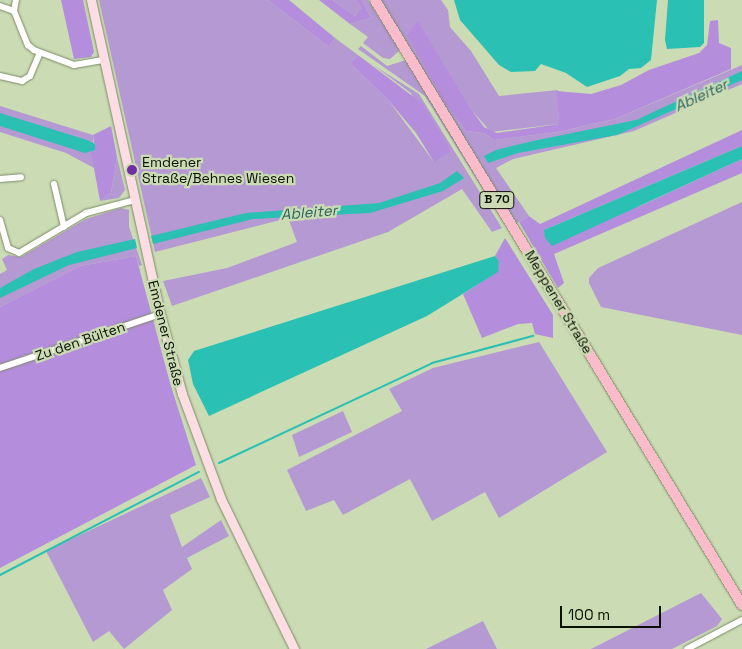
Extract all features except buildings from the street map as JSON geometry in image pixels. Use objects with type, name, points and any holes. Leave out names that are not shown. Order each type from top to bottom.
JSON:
[{"type":"main road","name":"Meppener Straße","points":[[375,0],[742,605]]},
{"type":"street","points":[[16,0],[14,11],[28,45],[40,53],[74,65],[104,60]]},
{"type":"street","name":"Emdener Straße","points":[[91,0],[160,314],[204,459],[294,649]]},
{"type":"street","points":[[0,6],[14,11]]},
{"type":"street","points":[[0,76],[22,81],[30,76],[40,53]]},
{"type":"street","points":[[0,179],[21,177]]},
{"type":"street","points":[[54,184],[64,227]]},
{"type":"street","points":[[0,220],[4,242],[16,253],[24,252],[104,205],[135,200]]},
{"type":"street","name":"Zu den Bülten","points":[[0,368],[160,314]]},
{"type":"street","points":[[686,649],[742,620]]},
{"type":"shaded area","points":[[61,0],[83,0],[94,52],[91,57],[74,59]]},
{"type":"shaded area","points":[[99,0],[268,0],[329,47],[335,38],[358,55],[350,63],[389,101],[434,162],[411,93],[373,65],[419,94],[502,228],[492,232],[462,189],[388,232],[172,306],[163,281],[227,268],[297,242],[288,218],[155,252]]},
{"type":"shaded area","points":[[268,0],[289,0],[335,38],[329,47]]},
{"type":"shaded area","points":[[319,0],[333,0],[355,16],[361,8],[356,0],[362,0],[371,18],[350,24]]},
{"type":"shaded area","points":[[333,0],[356,0],[361,8],[355,16]]},
{"type":"shaded area","points":[[362,0],[368,0],[400,50],[390,59],[383,58],[363,43],[368,37],[350,24],[371,18]]},
{"type":"shaded area","points":[[380,0],[441,0],[448,10],[450,27],[471,51],[499,96],[558,90],[559,124],[491,132],[473,112],[418,22],[406,35],[445,104],[466,131],[483,133],[494,140],[558,132],[615,119],[742,65],[742,84],[634,131],[513,159],[496,168],[529,216],[515,224]]},
{"type":"shaded area","points":[[718,20],[719,43],[731,48],[731,69],[615,119],[558,132],[494,140],[483,133],[466,131],[445,104],[406,35],[418,21],[473,112],[484,127],[497,133],[559,124],[557,91],[591,94],[621,85],[649,70],[699,53],[707,45],[710,21]]},
{"type":"shaded area","points":[[361,46],[387,66],[406,60],[508,230],[425,96],[358,49]]},
{"type":"shaded area","points":[[358,55],[423,104],[451,151],[434,162],[416,133],[389,101],[350,63]]},
{"type":"shaded area","points":[[0,106],[93,135],[94,168],[66,153],[0,132]]},
{"type":"shaded area","points":[[111,126],[117,157],[111,193],[100,201],[91,152],[95,150],[93,135]]},
{"type":"shaded area","points":[[742,130],[742,146],[544,230],[640,206],[742,159],[742,173],[554,254],[564,283],[558,288],[519,222],[529,216],[540,224]]},
{"type":"shaded area","points":[[117,157],[125,190],[119,198],[100,201],[111,193]]},
{"type":"shaded area","points":[[742,202],[742,335],[601,307],[589,283],[589,278],[598,268]]},
{"type":"shaded area","points":[[121,208],[129,210],[129,227],[142,265],[139,266],[136,256],[80,266],[0,307],[0,274],[7,270],[2,259],[8,255],[21,257],[86,219]]},
{"type":"shaded area","points":[[505,238],[553,315],[553,338],[535,334],[532,323],[518,324],[482,338],[463,294],[497,272],[499,261],[495,256]]},
{"type":"shaded area","points":[[136,256],[170,383],[196,465],[0,568],[0,307],[80,266]]},
{"type":"shaded area","points":[[539,342],[607,452],[499,518],[485,492],[432,521],[410,479],[343,515],[334,500],[306,511],[287,470],[402,411],[389,389],[433,368]]},
{"type":"shaded area","points":[[343,411],[352,432],[299,457],[292,435]]},
{"type":"shaded area","points":[[201,478],[210,497],[170,515],[182,547],[221,520],[229,536],[187,558],[192,569],[163,590],[172,610],[124,649],[109,631],[93,642],[46,551]]},
{"type":"shaded area","points":[[701,593],[722,619],[717,626],[672,649],[591,649]]},
{"type":"shaded area","points":[[483,621],[497,649],[426,649]]},
{"type":"water","points":[[454,0],[657,0],[651,60],[641,68],[629,69],[620,76],[587,87],[566,73],[541,64],[535,71],[511,72],[499,65],[460,20]]},
{"type":"water","points":[[668,0],[704,0],[704,43],[700,47],[667,49],[665,40]]},
{"type":"water","name":"Ableiter","points":[[742,71],[742,80],[617,135],[518,153],[488,163],[484,156],[496,150],[533,141],[636,120]]},
{"type":"water","points":[[0,113],[87,140],[95,144],[95,150],[85,153],[0,126]]},
{"type":"water","points":[[742,146],[742,159],[552,246],[545,238],[544,230]]},
{"type":"water","name":"Ableiter","points":[[457,171],[464,178],[443,191],[370,213],[253,219],[153,244],[151,236],[246,213],[379,203],[440,183]]},
{"type":"water","points":[[135,239],[137,248],[69,265],[0,298],[0,288],[34,269],[77,252]]},
{"type":"water","points":[[495,256],[499,261],[498,272],[427,316],[209,416],[193,384],[188,360],[194,351]]},
{"type":"waterway","points":[[219,463],[432,363],[533,336]]},
{"type":"waterway","points":[[0,575],[199,472]]},
{"type":"place","name":"Emdener Straße/Behnes Wiesen","points":[[132,170]]}]
